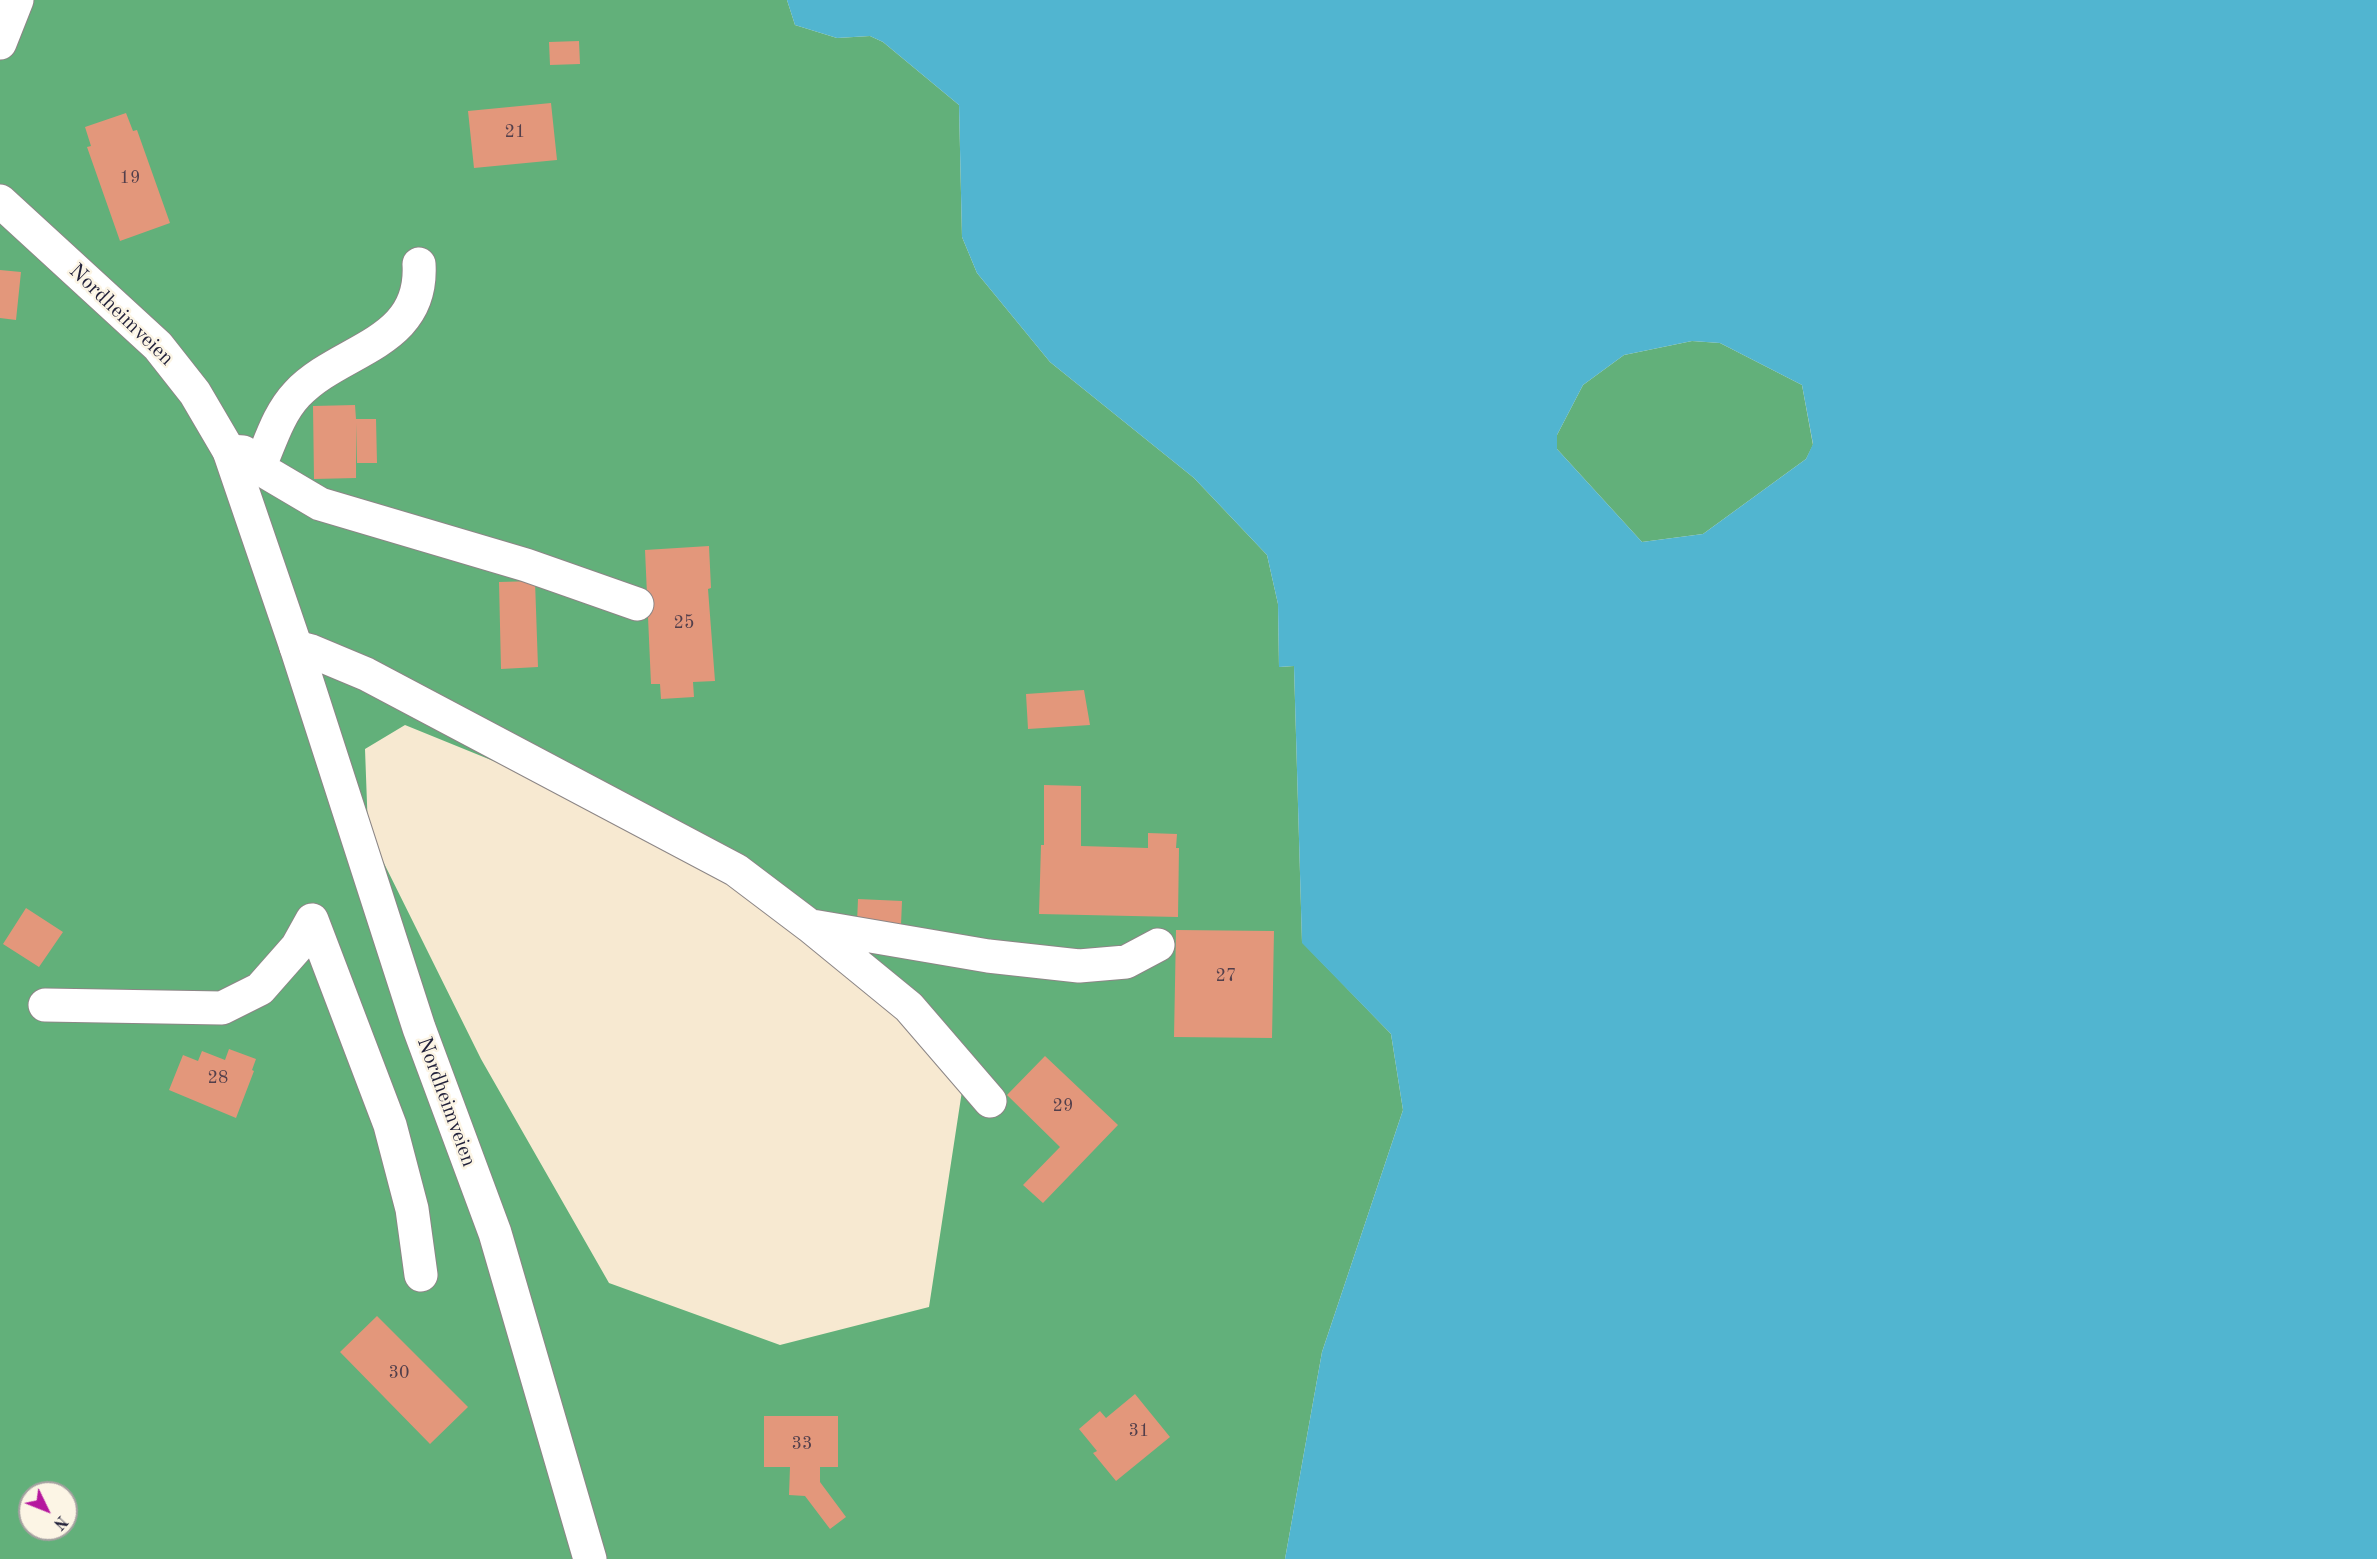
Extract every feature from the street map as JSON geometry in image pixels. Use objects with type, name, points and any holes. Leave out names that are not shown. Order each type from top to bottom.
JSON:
[{"type":"street","points":[[0,43],[17,0]]},
{"type":"street","name":"Nordheimveien","points":[[0,201],[158,346],[195,393],[229,451],[296,647],[419,1028],[495,1233],[590,1559]]},
{"type":"street","points":[[259,468],[284,410],[298,393],[318,376],[377,343],[406,316],[420,284],[419,264]]},
{"type":"street","points":[[229,451],[243,452],[259,468],[320,504],[526,565],[638,604]]},
{"type":"street","points":[[296,647],[366,674],[736,870],[810,926],[909,1007],[990,1101]]},
{"type":"street","points":[[45,1005],[222,1008],[260,989],[297,947],[312,920],[390,1125],[412,1209],[421,1275]]},
{"type":"street","points":[[810,926],[988,956],[1079,966],[1126,962],[1158,945]]},
{"type":"green space","points":[[0,0],[787,0],[795,25],[837,38],[870,36],[883,42],[959,105],[962,237],[977,273],[1050,362],[1194,478],[1267,555],[1278,604],[1279,667],[1294,666],[1302,942],[1391,1034],[1403,1110],[1322,1352],[1285,1559],[0,1559]],"holes":[[[405,725],[641,821],[856,958],[962,1091],[929,1307],[780,1345],[609,1283],[481,1059],[368,831],[365,749]]]},
{"type":"green space","points":[[1692,341],[1720,343],[1802,385],[1813,445],[1806,459],[1703,534],[1642,542],[1557,449],[1557,435],[1583,385],[1624,355]]},
{"type":"water","points":[[787,0],[2377,0],[2377,1559],[1285,1559],[1322,1352],[1403,1110],[1391,1034],[1302,943],[1294,666],[1279,667],[1278,604],[1267,555],[1194,478],[1050,362],[977,273],[962,237],[959,105],[883,42],[870,36],[837,38],[795,25]],"holes":[[[1692,341],[1720,343],[1802,385],[1813,444],[1806,459],[1703,534],[1642,542],[1557,449],[1557,435],[1583,385],[1624,355]]]},
{"type":"building","points":[[579,41],[580,64],[550,65],[549,42]]},
{"type":"building","points":[[551,103],[557,160],[474,168],[468,111]]},
{"type":"building","points":[[126,113],[133,131],[137,130],[170,223],[120,241],[87,147],[91,146],[85,127]]},
{"type":"building","points":[[0,270],[21,272],[16,320],[0,318]]},
{"type":"building","points":[[355,405],[356,419],[376,419],[377,463],[357,463],[356,423],[356,478],[314,479],[313,406]]},
{"type":"building","points":[[709,546],[711,588],[708,589],[715,681],[693,682],[694,697],[661,699],[660,684],[651,684],[645,550]]},
{"type":"building","points":[[535,581],[538,667],[501,669],[499,582]]},
{"type":"building","points":[[1084,690],[1090,725],[1028,729],[1026,694]]},
{"type":"building","points":[[1044,785],[1081,786],[1081,846],[1148,848],[1148,833],[1177,834],[1176,848],[1179,848],[1178,917],[1039,914],[1041,845],[1044,845]]},
{"type":"building","points":[[858,899],[902,901],[901,925],[857,923]]},
{"type":"building","points":[[26,908],[63,932],[39,967],[3,944]]},
{"type":"building","points":[[1176,930],[1274,931],[1272,1038],[1174,1037]]},
{"type":"building","points":[[229,1049],[256,1059],[252,1070],[254,1071],[236,1118],[169,1090],[183,1055],[198,1061],[202,1051],[225,1060]]},
{"type":"building","points":[[1045,1056],[1118,1125],[1043,1203],[1023,1185],[1060,1147],[1007,1095]]},
{"type":"building","points":[[377,1316],[468,1407],[430,1444],[340,1352]]},
{"type":"building","points":[[1135,1394],[1170,1437],[1116,1481],[1093,1453],[1097,1451],[1079,1429],[1100,1411],[1106,1418]]},
{"type":"building","points":[[764,1416],[838,1416],[838,1467],[820,1467],[820,1482],[846,1517],[830,1529],[805,1496],[789,1495],[790,1467],[764,1467]]}]
